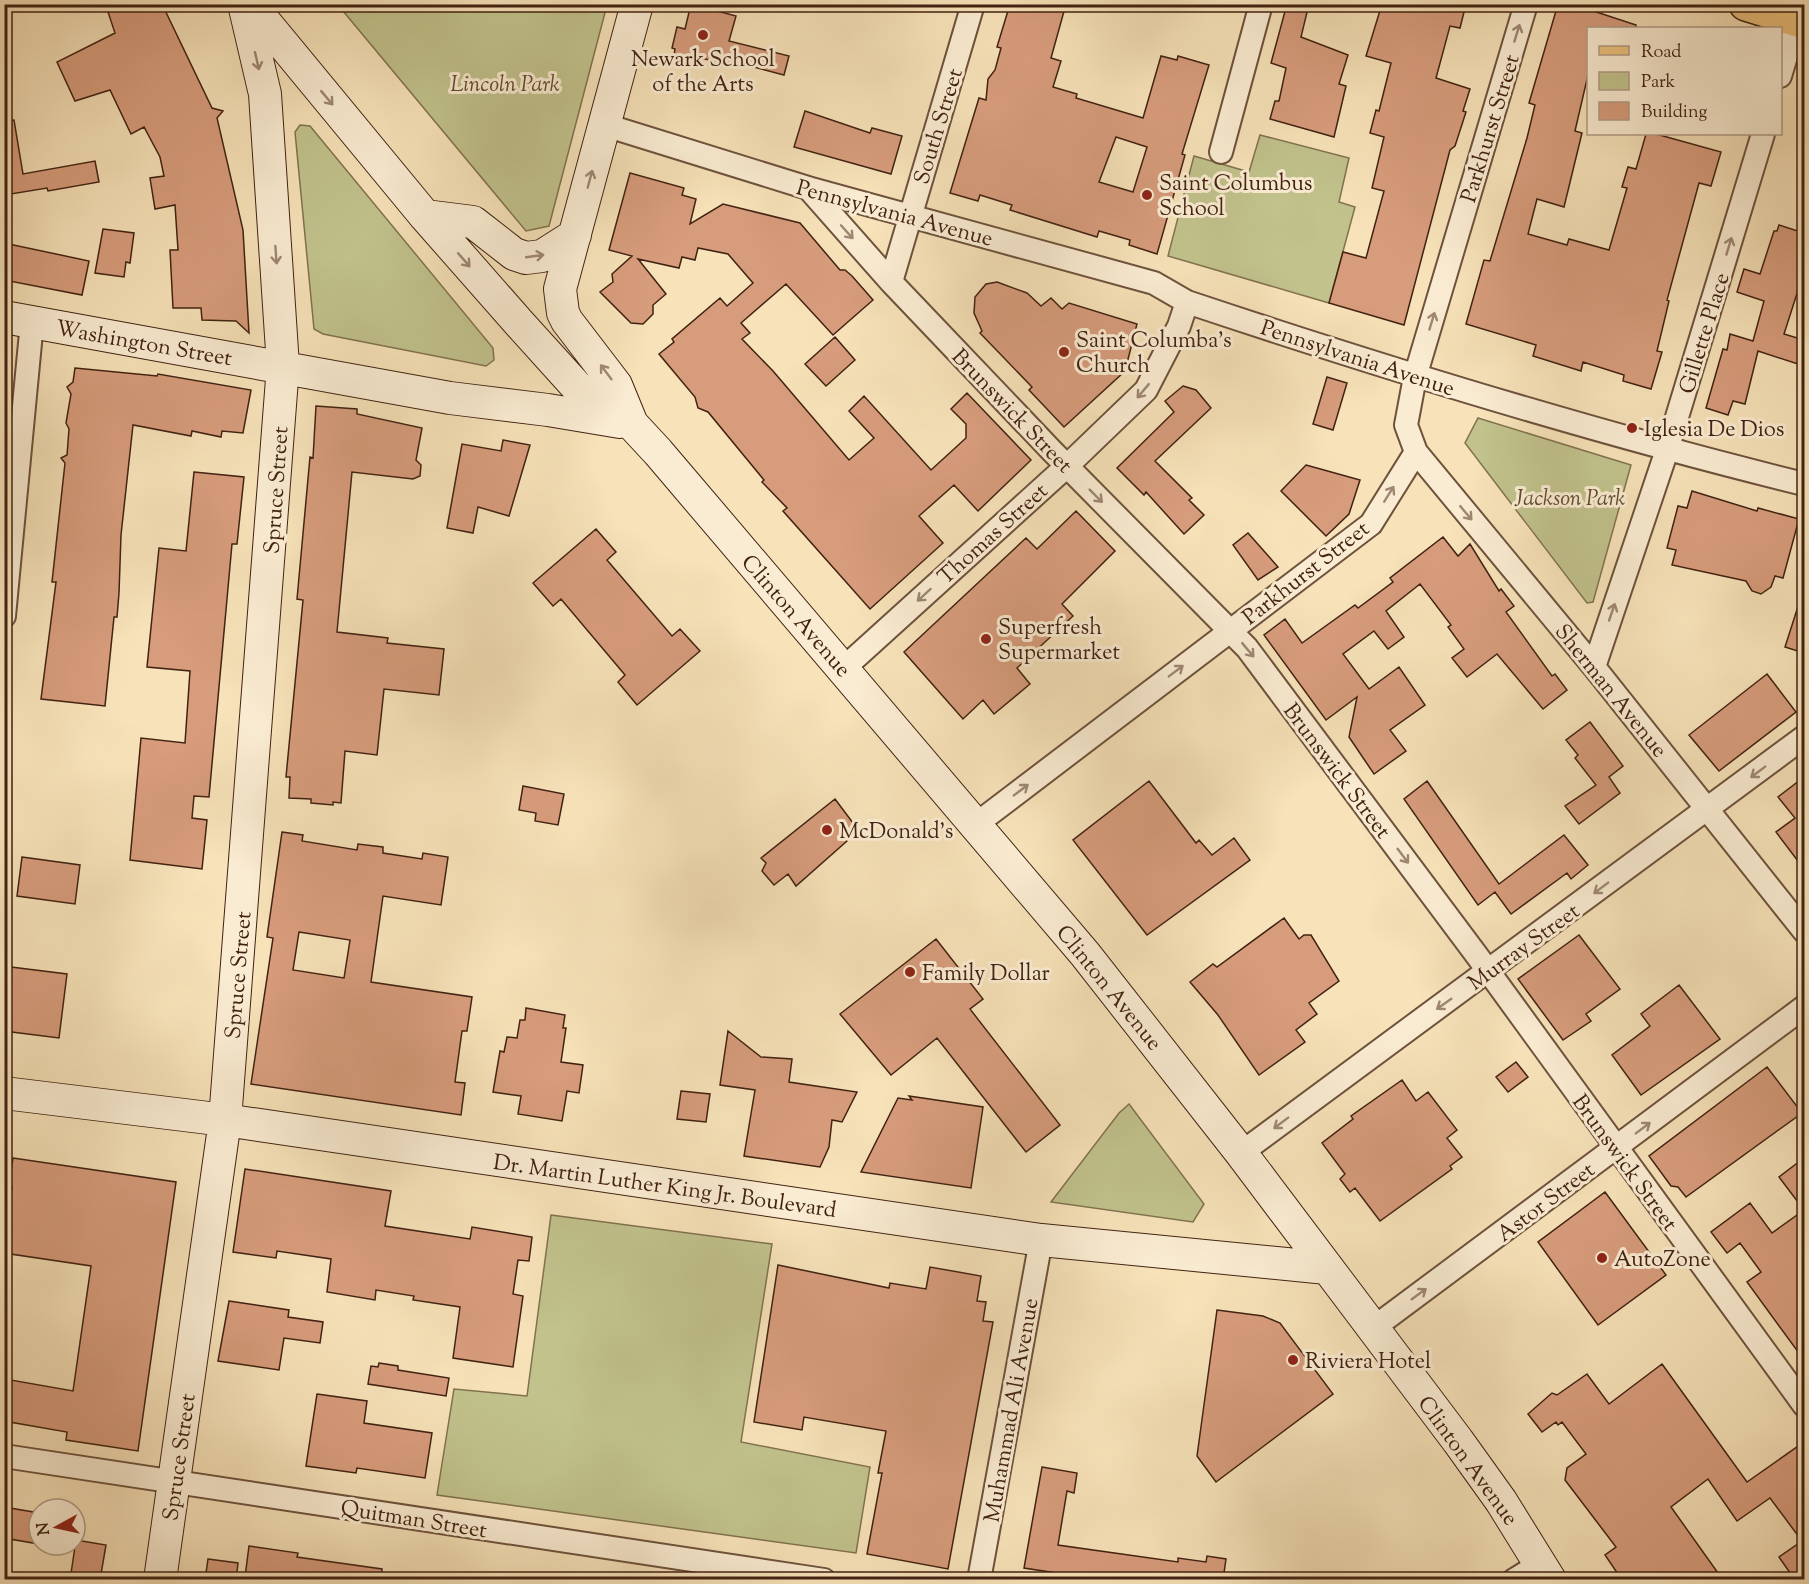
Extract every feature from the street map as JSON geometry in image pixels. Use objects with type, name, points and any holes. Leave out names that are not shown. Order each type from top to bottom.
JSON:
[{"type":"main road","points":[[244,4],[265,94],[283,366],[450,398],[548,410],[632,424]]},
{"type":"main road","points":[[250,4],[425,216],[577,387],[632,424]]},
{"type":"main road","points":[[632,424],[616,385],[562,312],[560,289],[637,4]]},
{"type":"main road","points":[[1746,4],[1801,21]]},
{"type":"main road","points":[[425,216],[473,222],[514,254],[526,258],[542,256],[575,235]]},
{"type":"main road","name":"Washington Street","points":[[18,320],[283,366]]},
{"type":"main road","name":"Spruce Street","points":[[160,1580],[225,1120],[283,366]]},
{"type":"main road","name":"Clinton Avenue","points":[[632,424],[844,668],[1085,954],[1241,1153],[1470,1458],[1535,1574]]},
{"type":"main road","name":"Dr. Martin Luther King Jr. Boulevard","points":[[4,1094],[225,1120],[1041,1240],[1327,1268]]},
{"type":"street","name":"South Street","points":[[891,282],[973,4]]},
{"type":"street","points":[[1221,152],[1261,4]]},
{"type":"street","name":"Parkhurst Street","points":[[975,825],[1371,524],[1416,452],[1406,425],[1415,377],[1526,4]]},
{"type":"street","points":[[1782,71],[1801,21]]},
{"type":"street","name":"Pennsylvania Avenue","points":[[605,125],[808,188],[1154,283],[1187,302],[1415,377],[1667,450],[1804,484]]},
{"type":"street","name":"Gillette Place","points":[[1594,667],[1667,450],[1763,135]]},
{"type":"street","name":"Brunswick Street","points":[[808,188],[891,282],[1067,466],[1247,648],[1488,972],[1804,1405]]},
{"type":"street","name":"Thomas Street","points":[[844,668],[1067,466],[1146,390],[1179,326],[1187,302]]},
{"type":"street","points":[[4,616],[18,320]]},
{"type":"street","name":"Sherman Avenue","points":[[1416,452],[1594,667],[1804,931]]},
{"type":"street","name":"Murray Street","points":[[1241,1153],[1804,737]]},
{"type":"street","name":"Astor Street","points":[[1372,1329],[1804,1007]]},
{"type":"street","name":"Muhammad Ali Avenue","points":[[979,1580],[1041,1240]]},
{"type":"street","name":"Quitman Street","points":[[4,1456],[824,1580]]},
{"type":"green space","name":"Lincoln Park","points":[[338,5],[607,5],[549,226],[526,231]]},
{"type":"green space","points":[[300,125],[310,126],[493,348],[494,360],[486,366],[323,334],[314,329],[295,132]]},
{"type":"green space","points":[[1260,135],[1349,158],[1339,202],[1355,207],[1329,303],[1168,256],[1194,156],[1249,172]]},
{"type":"green space","name":"Jackson Park","points":[[1478,418],[1631,465],[1593,602],[1587,603],[1465,443]]},
{"type":"green space","points":[[1129,1104],[1204,1204],[1193,1222],[1051,1202],[1119,1113]]},
{"type":"green space","points":[[551,1215],[772,1244],[741,1442],[870,1467],[856,1553],[437,1495],[454,1389],[527,1396]]},
{"type":"building","points":[[110,4],[162,4],[212,108],[223,111],[217,118],[243,230],[249,333],[236,321],[202,320],[201,308],[173,308],[170,250],[178,250],[175,205],[155,209],[150,178],[164,176],[160,157],[144,127],[131,134],[110,90],[75,101],[57,62],[115,33],[108,12],[112,10]]},
{"type":"building","name":"Newark School of the Arts","points":[[691,4],[736,16],[729,41],[789,56],[784,75],[735,62],[734,66],[701,58],[699,67],[673,61],[675,49],[672,48],[677,27],[685,29]]},
{"type":"building","points":[[1010,4],[1066,4],[1051,58],[1061,61],[1053,87],[1077,94],[1076,98],[1143,118],[1161,56],[1177,60],[1178,56],[1209,65],[1182,154],[1185,155],[1157,254],[1129,245],[1130,240],[1099,231],[1097,237],[1010,210],[1012,205],[980,195],[978,201],[950,193],[979,98],[986,100],[988,79],[995,70],[1001,48],[997,47]],"holes":[[[1116,137],[1147,147],[1133,192],[1099,182]]]},
{"type":"building","points":[[1287,4],[1309,4],[1301,37],[1348,55],[1339,84],[1346,86],[1334,137],[1270,119],[1275,101],[1279,101],[1286,68],[1271,63]]},
{"type":"building","points":[[1382,4],[1466,4],[1460,28],[1450,26],[1436,78],[1470,89],[1463,111],[1466,112],[1455,146],[1450,150],[1404,325],[1329,303],[1343,252],[1366,258],[1384,191],[1372,188],[1384,137],[1370,133],[1376,110],[1379,111],[1391,63],[1366,56]]},
{"type":"building","points":[[1558,4],[1572,4],[1636,25],[1635,27],[1587,27],[1587,79],[1575,131],[1582,133],[1564,207],[1537,199],[1528,234],[1567,245],[1569,239],[1609,250],[1627,188],[1622,187],[1628,167],[1636,169],[1646,135],[1660,135],[1721,152],[1711,186],[1699,183],[1667,300],[1669,301],[1657,351],[1662,352],[1651,389],[1623,381],[1624,375],[1583,362],[1581,371],[1533,356],[1536,345],[1466,324],[1484,260],[1490,261],[1527,138],[1535,105],[1529,103]]},
{"type":"building","points":[[805,111],[870,133],[872,128],[902,136],[891,174],[794,147]]},
{"type":"building","points":[[14,120],[23,174],[95,161],[99,182],[48,191],[47,188],[11,194],[9,181],[4,181],[4,121]]},
{"type":"building","points":[[630,173],[684,188],[682,195],[696,199],[690,224],[723,204],[800,223],[840,270],[845,270],[852,276],[873,300],[833,335],[786,284],[741,323],[750,333],[742,339],[773,371],[849,460],[874,438],[849,411],[864,396],[931,470],[966,438],[966,424],[951,409],[967,393],[1031,460],[978,511],[954,485],[919,516],[943,543],[870,609],[783,511],[787,508],[762,482],[764,480],[708,412],[698,408],[695,397],[659,354],[674,342],[672,339],[720,298],[727,306],[753,283],[728,254],[698,248],[695,260],[682,257],[679,268],[638,259],[666,294],[653,305],[653,314],[643,324],[631,323],[600,292],[613,282],[612,274],[632,256],[609,250]]},
{"type":"building","points":[[1779,225],[1804,233],[1804,283],[1801,281],[1784,334],[1804,340],[1804,366],[1758,351],[1745,404],[1733,401],[1728,415],[1706,408],[1723,349],[1727,350],[1730,334],[1753,341],[1764,301],[1737,292],[1744,269],[1760,274],[1774,231],[1777,231]]},
{"type":"building","points":[[103,229],[134,233],[130,263],[126,262],[124,277],[95,273]]},
{"type":"building","points":[[4,243],[89,261],[82,295],[4,280]]},
{"type":"building","name":"Saint Columba's Church","points":[[997,282],[1027,293],[1041,306],[1051,298],[1062,309],[1069,303],[1137,324],[1125,371],[1064,427],[1029,390],[1032,387],[980,333],[982,331],[974,313],[975,297],[986,284]]},
{"type":"building","points":[[835,337],[855,360],[826,386],[805,364]]},
{"type":"building","points":[[75,368],[157,376],[158,374],[251,390],[243,433],[222,431],[221,437],[192,431],[191,436],[133,425],[121,535],[117,617],[114,617],[105,706],[41,699],[56,582],[52,582],[65,463],[61,458],[67,455],[69,429],[66,423],[71,394],[67,387],[73,382]]},
{"type":"building","points":[[1327,377],[1347,383],[1333,430],[1313,424]]},
{"type":"building","points":[[1183,386],[1196,390],[1211,408],[1155,461],[1192,498],[1189,500],[1204,515],[1184,534],[1146,492],[1144,495],[1117,468],[1174,412],[1165,401]]},
{"type":"building","points":[[316,406],[357,409],[357,414],[422,428],[416,460],[421,465],[420,476],[413,479],[352,472],[337,632],[388,638],[387,643],[444,649],[439,695],[384,689],[377,755],[345,751],[341,803],[333,802],[333,805],[311,803],[311,799],[289,798],[290,777],[286,777],[303,600],[297,599],[310,457],[313,458]]},
{"type":"building","points":[[503,440],[530,445],[509,516],[478,507],[473,533],[447,528],[462,444],[501,451]]},
{"type":"building","points":[[1306,465],[1360,480],[1349,514],[1326,536],[1281,491]]},
{"type":"building","points":[[194,472],[244,477],[237,544],[232,544],[209,797],[194,796],[192,818],[207,820],[202,869],[130,860],[141,738],[185,743],[190,671],[147,667],[159,548],[186,551]]},
{"type":"building","points":[[1692,491],[1757,511],[1758,508],[1799,519],[1783,578],[1775,576],[1771,587],[1761,594],[1752,591],[1746,581],[1672,565],[1676,550],[1667,548],[1678,506],[1687,508]]},
{"type":"building","points":[[1076,511],[1115,551],[1062,604],[1073,616],[1017,668],[1030,684],[994,714],[983,700],[963,719],[904,652],[1026,538],[1037,549]]},
{"type":"building","points":[[596,529],[616,552],[607,560],[672,636],[680,629],[700,651],[637,705],[618,682],[625,675],[561,599],[553,606],[533,583]]},
{"type":"building","points":[[1248,533],[1278,567],[1258,580],[1233,545]]},
{"type":"building","points":[[1443,537],[1458,556],[1470,544],[1499,591],[1501,589],[1514,606],[1506,612],[1552,676],[1555,674],[1567,690],[1543,709],[1497,654],[1467,677],[1452,658],[1464,649],[1448,627],[1451,625],[1420,584],[1386,611],[1404,637],[1388,649],[1374,631],[1343,654],[1369,689],[1399,667],[1425,705],[1390,730],[1406,751],[1374,774],[1349,737],[1357,697],[1326,720],[1264,635],[1285,619],[1302,643],[1355,605],[1358,608],[1393,582],[1390,578]]},
{"type":"building","points":[[1801,597],[1804,597],[1804,653],[1785,647]]},
{"type":"building","points":[[1767,674],[1796,712],[1719,771],[1689,735]]},
{"type":"building","points":[[1590,722],[1623,766],[1609,777],[1620,793],[1579,824],[1565,806],[1596,785],[1575,758],[1578,755],[1566,740]]},
{"type":"building","points":[[1804,777],[1804,869],[1776,832],[1795,818],[1778,797]]},
{"type":"building","points":[[1149,781],[1196,843],[1199,840],[1212,855],[1234,838],[1250,860],[1147,935],[1073,840]]},
{"type":"building","points":[[1427,781],[1499,884],[1564,835],[1588,865],[1571,879],[1567,873],[1511,914],[1495,892],[1478,905],[1404,799]]},
{"type":"building","points":[[523,786],[564,794],[558,825],[535,821],[536,813],[519,810]]},
{"type":"building","points":[[835,799],[856,827],[844,838],[847,841],[796,886],[788,874],[774,885],[762,871],[766,863],[761,858]]},
{"type":"building","points":[[282,832],[303,835],[302,841],[357,850],[358,844],[383,847],[383,853],[422,859],[423,853],[448,857],[441,905],[383,896],[371,982],[472,997],[467,1031],[462,1031],[455,1082],[465,1083],[461,1115],[251,1084],[273,938],[267,937]],"holes":[[[299,932],[350,940],[344,978],[293,970]]]},
{"type":"building","points":[[22,857],[80,865],[75,904],[17,896]]},
{"type":"building","points":[[1284,918],[1299,939],[1304,935],[1311,935],[1339,981],[1309,1003],[1317,1014],[1296,1030],[1305,1042],[1259,1075],[1218,1015],[1190,982],[1213,964],[1217,967]]},
{"type":"building","points":[[1579,935],[1620,989],[1586,1014],[1591,1021],[1563,1040],[1518,979]]},
{"type":"building","points":[[936,939],[983,999],[970,1009],[1060,1125],[1026,1152],[937,1038],[891,1075],[840,1014]]},
{"type":"building","points":[[11,967],[67,974],[59,1038],[4,1031],[4,991],[8,988]]},
{"type":"building","points":[[1679,985],[1720,1039],[1641,1095],[1612,1055],[1650,1026],[1641,1014]]},
{"type":"building","points":[[526,1008],[565,1015],[563,1028],[566,1028],[561,1062],[583,1065],[579,1093],[567,1091],[562,1121],[518,1114],[521,1096],[493,1092],[500,1051],[504,1052],[507,1037],[517,1038],[520,1020],[525,1020]]},
{"type":"building","points":[[728,1031],[761,1057],[792,1059],[789,1082],[857,1092],[842,1122],[832,1120],[829,1147],[820,1167],[744,1156],[755,1090],[720,1085]]},
{"type":"building","points":[[1516,1062],[1528,1077],[1508,1092],[1496,1077]]},
{"type":"building","points":[[1767,1067],[1802,1113],[1686,1197],[1678,1187],[1671,1186],[1649,1156]]},
{"type":"building","points":[[1402,1080],[1416,1101],[1428,1092],[1457,1130],[1447,1138],[1462,1157],[1450,1166],[1452,1169],[1380,1221],[1355,1188],[1350,1192],[1340,1179],[1345,1174],[1322,1143],[1353,1119],[1351,1116]]},
{"type":"building","points":[[681,1091],[710,1094],[706,1122],[677,1119]]},
{"type":"building","points":[[909,1096],[983,1107],[971,1188],[861,1172],[898,1098],[912,1100]]},
{"type":"building","points":[[13,1158],[176,1182],[138,1451],[66,1440],[67,1432],[4,1421],[4,1391],[9,1392],[11,1380],[73,1391],[91,1266],[4,1253]]},
{"type":"building","points":[[1804,1158],[1804,1210],[1779,1177]]},
{"type":"building","points":[[245,1169],[391,1191],[385,1226],[470,1239],[472,1227],[532,1237],[529,1261],[518,1260],[513,1294],[523,1296],[513,1367],[453,1358],[460,1307],[413,1300],[414,1296],[376,1290],[375,1300],[327,1292],[331,1259],[277,1251],[276,1258],[233,1252]]},
{"type":"building","name":"AutoZone","points":[[1605,1192],[1666,1275],[1598,1325],[1538,1242]]},
{"type":"building","points":[[1750,1203],[1772,1233],[1804,1210],[1804,1360],[1747,1282],[1761,1272],[1740,1243],[1727,1253],[1711,1232]]},
{"type":"building","points":[[778,1265],[889,1288],[890,1283],[926,1289],[930,1267],[981,1276],[977,1301],[986,1302],[983,1321],[993,1322],[948,1569],[867,1554],[882,1473],[878,1473],[886,1431],[804,1417],[802,1430],[754,1422]]},
{"type":"building","points":[[229,1301],[289,1310],[288,1317],[323,1322],[320,1343],[284,1338],[279,1370],[218,1361]]},
{"type":"building","name":"Riviera Hotel","points":[[1217,1310],[1263,1316],[1280,1323],[1333,1394],[1216,1482],[1197,1456]]},
{"type":"building","points":[[379,1363],[398,1366],[398,1370],[449,1378],[446,1396],[368,1384],[371,1366],[378,1367]]},
{"type":"building","points":[[1662,1364],[1747,1482],[1804,1442],[1804,1580],[1795,1580],[1779,1557],[1802,1541],[1770,1498],[1737,1521],[1708,1479],[1671,1507],[1723,1580],[1622,1580],[1605,1555],[1616,1547],[1565,1480],[1567,1468],[1586,1454],[1562,1422],[1558,1425],[1556,1422],[1542,1432],[1528,1414],[1552,1393],[1557,1395],[1587,1374],[1609,1404]]},
{"type":"building","points":[[317,1394],[367,1401],[364,1423],[432,1433],[425,1478],[357,1468],[356,1473],[306,1466]]},
{"type":"building","points":[[1042,1467],[1077,1473],[1074,1493],[1067,1491],[1058,1545],[1178,1562],[1178,1558],[1206,1562],[1207,1556],[1226,1559],[1223,1580],[1103,1580],[1024,1568]]},
{"type":"building","points":[[4,1507],[27,1511],[27,1542],[4,1538]]},
{"type":"building","points":[[87,1542],[106,1545],[100,1580],[70,1580],[73,1557],[87,1557]]},
{"type":"building","points":[[249,1546],[298,1553],[297,1557],[382,1569],[381,1580],[262,1580],[245,1577]]},
{"type":"building","points":[[208,1559],[238,1563],[236,1580],[205,1580]]},
{"type":"place","name":"Newark School of the Arts","points":[[703,35]]},
{"type":"place","name":"Saint Columbus School","points":[[1147,195]]},
{"type":"place","name":"Saint Columba's Church","points":[[1064,352]]},
{"type":"place","name":"Iglesia De Dios","points":[[1632,428]]},
{"type":"place","name":"Superfresh Supermarket","points":[[986,639]]},
{"type":"place","name":"McDonald's","points":[[827,830]]},
{"type":"place","name":"Family Dollar","points":[[910,972]]},
{"type":"place","name":"AutoZone","points":[[1602,1258]]},
{"type":"place","name":"Riviera Hotel","points":[[1293,1360]]}]
